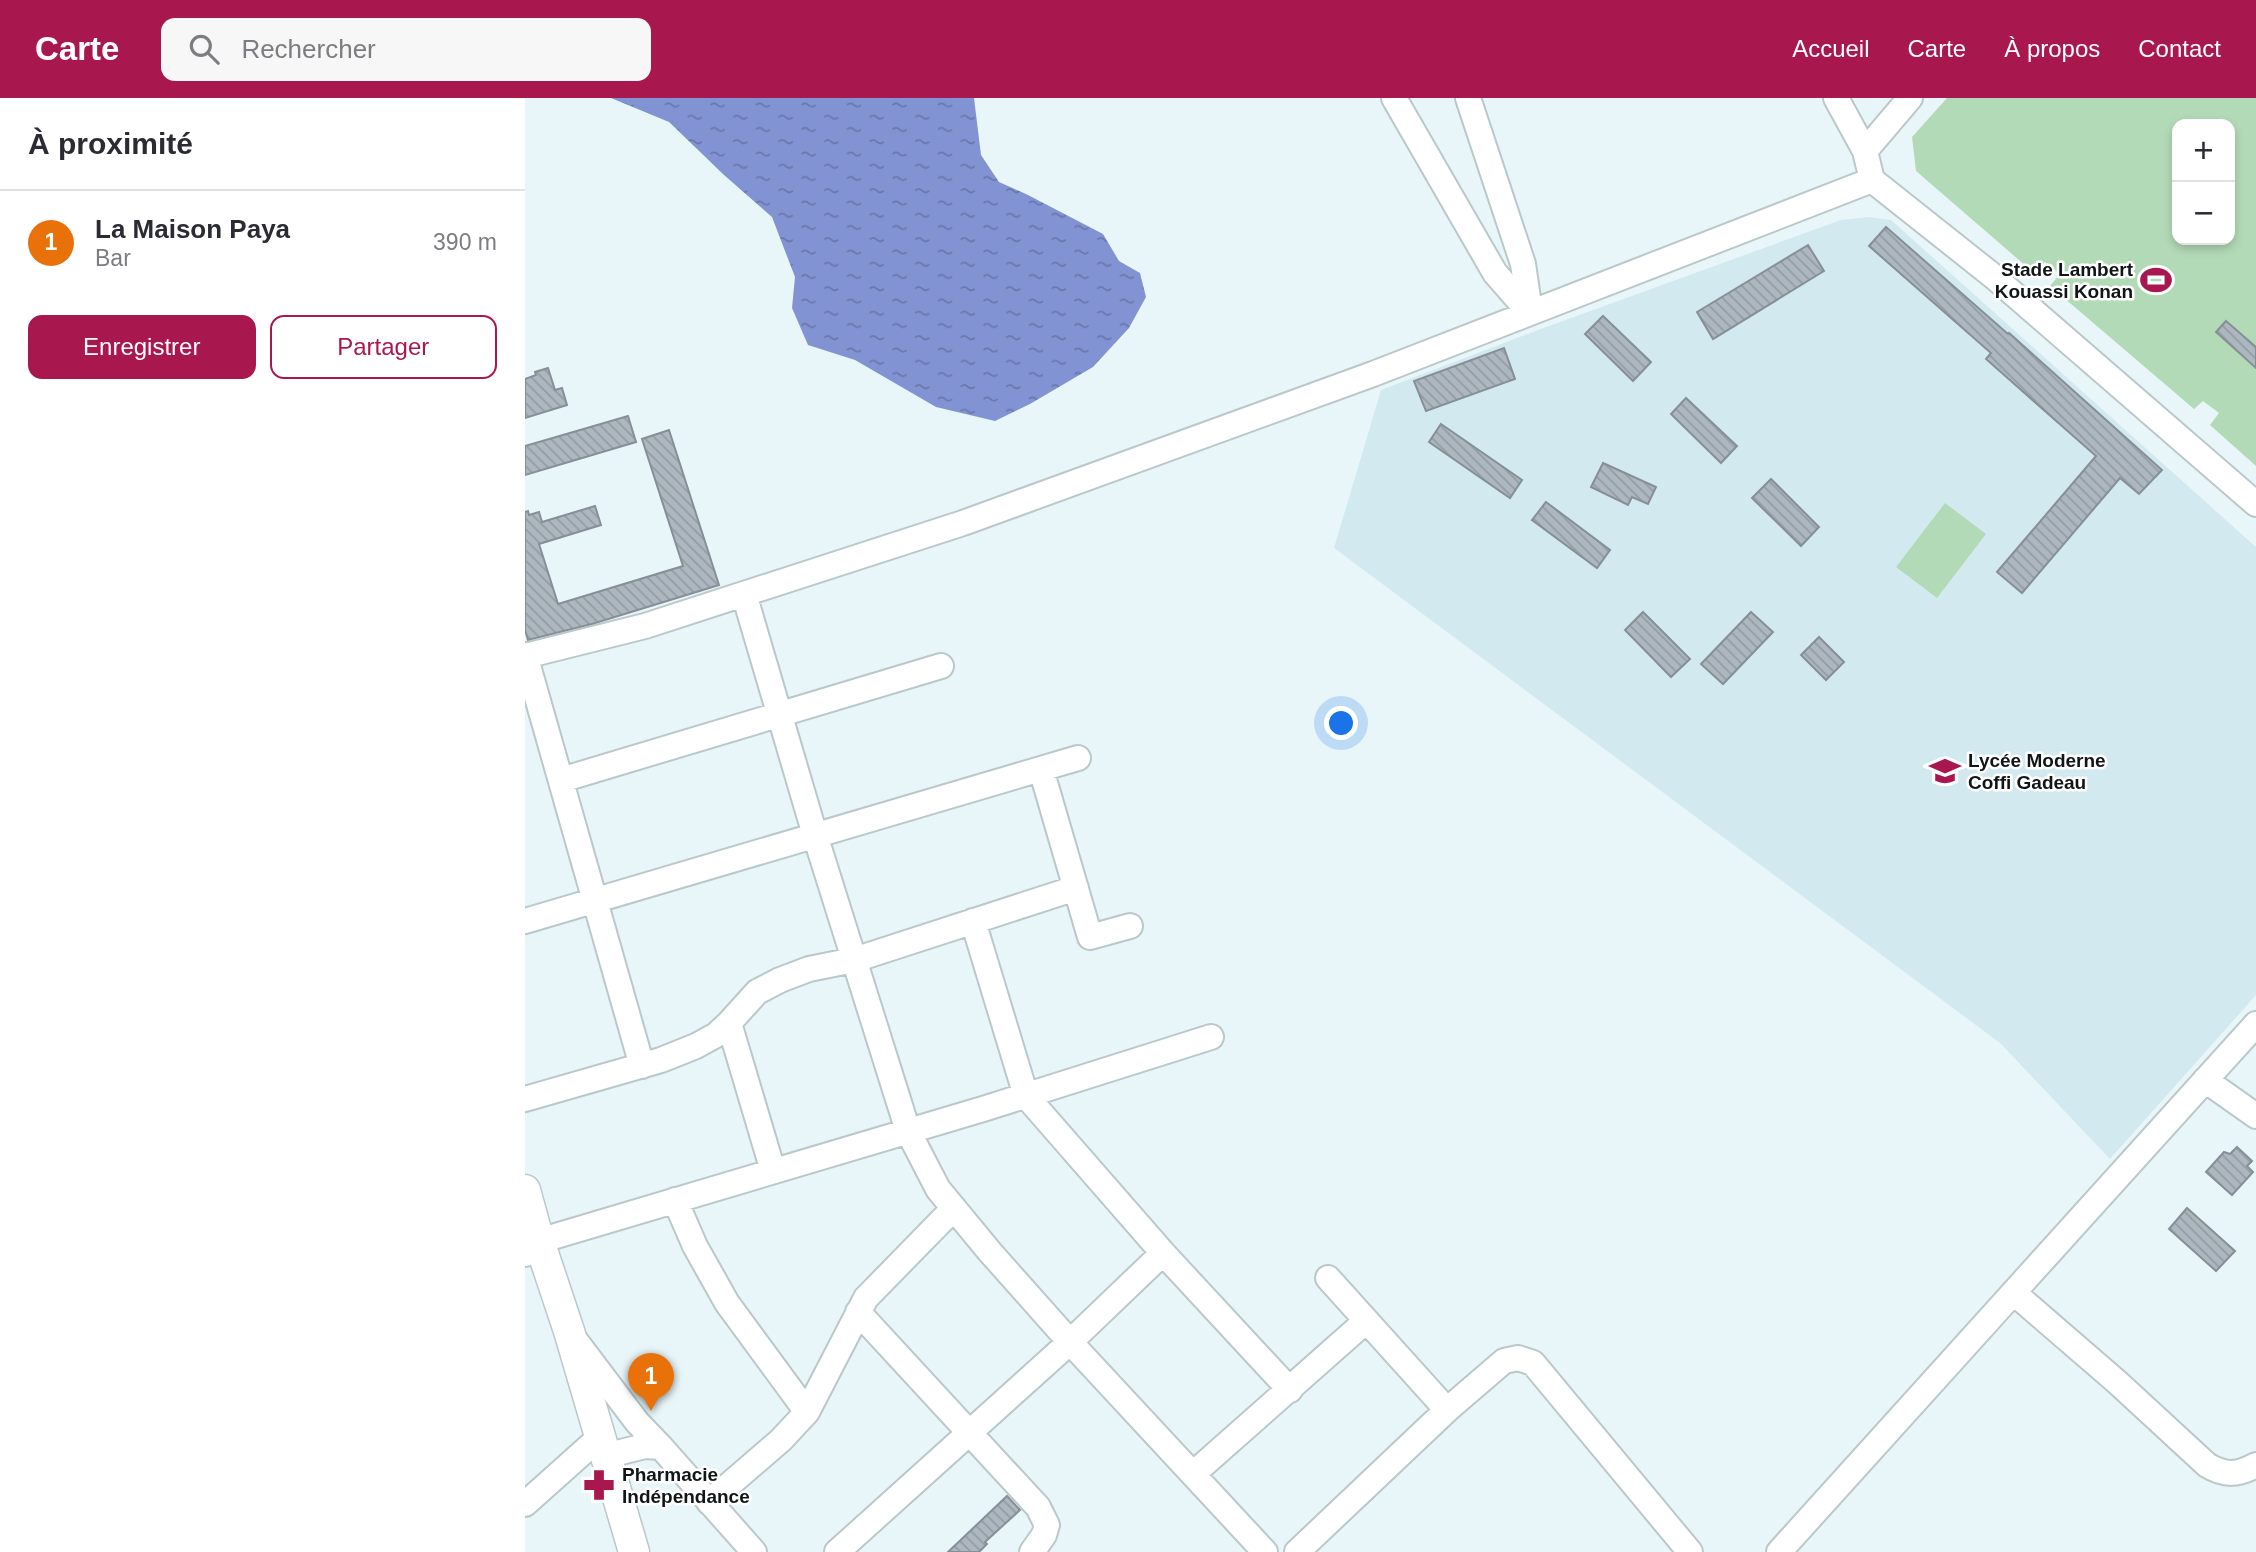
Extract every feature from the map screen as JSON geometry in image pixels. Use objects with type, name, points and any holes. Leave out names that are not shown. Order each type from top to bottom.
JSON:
[{"type":"main road","points":[[525,1190],[532,1247],[569,1331],[634,1552]]},
{"type":"street","points":[[1394,98],[1495,273],[1530,313]]},
{"type":"street","points":[[1468,98],[1523,264],[1530,313]]},
{"type":"street","points":[[1836,98],[1865,151],[1872,180],[1993,276],[2256,504]]},
{"type":"street","points":[[1865,151],[1910,98]]},
{"type":"street","points":[[642,1066],[525,656],[645,626],[963,523],[1373,374],[1872,180]]},
{"type":"street","points":[[744,594],[815,835],[908,1131],[937,1188],[1070,1342],[1265,1552]]},
{"type":"street","points":[[561,780],[941,666]]},
{"type":"street","points":[[525,922],[1078,758]]},
{"type":"street","points":[[1041,769],[1090,937],[1130,926]]},
{"type":"street","points":[[525,1099],[642,1066],[696,1046],[716,1035],[757,992],[780,980],[854,960],[1076,888]]},
{"type":"street","points":[[974,921],[1026,1096],[1163,1253],[1290,1390]]},
{"type":"street","points":[[729,1023],[773,1171]]},
{"type":"street","points":[[1779,1552],[2256,1024]]},
{"type":"street","points":[[532,1247],[675,1200],[1026,1096],[1211,1037]]},
{"type":"street","points":[[2205,1080],[2256,1116]]},
{"type":"street","points":[[675,1200],[695,1246],[727,1303],[807,1412]]},
{"type":"street","points":[[709,1502],[781,1440],[807,1412],[866,1298],[954,1208]]},
{"type":"street","points":[[837,1552],[1070,1342],[1163,1253]]},
{"type":"street","points":[[1328,1278],[1447,1410]]},
{"type":"street","points":[[2014,1293],[2117,1381],[2207,1465],[2229,1474],[2256,1465]]},
{"type":"street","points":[[858,1312],[1038,1507],[1047,1525],[1044,1535],[1032,1552]]},
{"type":"street","points":[[1193,1474],[1366,1321]]},
{"type":"street","points":[[569,1331],[636,1422],[754,1552]]},
{"type":"street","points":[[1297,1552],[1447,1410],[1504,1361],[1518,1358],[1533,1363],[1690,1552]]},
{"type":"street","points":[[525,1504],[603,1446],[661,1447]]},
{"type":"shaded area","name":"Lycée Moderne Coffi Gadeau","points":[[1869,217],[1891,220],[2256,547],[2256,995],[2110,1159],[2000,1043],[1334,548],[1381,390],[1841,220]]},
{"type":"green space","name":"Stade Lambert Kouassi Konan","points":[[1947,98],[2256,98],[2256,466],[2210,425],[2219,413],[2203,401],[2194,409],[2050,286],[2060,274],[2045,262],[2034,273],[1916,171],[1912,137]]},
{"type":"green space","points":[[1945,503],[1986,534],[1937,598],[1896,567]]},
{"type":"water","points":[[611,98],[974,98],[981,155],[999,182],[1103,234],[1119,261],[1140,273],[1146,297],[1129,328],[1093,367],[1030,404],[995,421],[936,407],[855,360],[808,345],[792,308],[795,277],[772,217],[669,122]]},
{"type":"building","points":[[1886,227],[2162,470],[2139,494],[2120,478],[2022,593],[1997,572],[2096,456],[1986,359],[1991,353],[1869,246]]},
{"type":"building","points":[[1808,245],[1824,271],[1713,339],[1697,312]]},
{"type":"building","points":[[1603,316],[1651,362],[1633,381],[1585,334]]},
{"type":"building","points":[[2226,321],[2256,347],[2256,368],[2216,332]]},
{"type":"building","points":[[1504,348],[1515,379],[1426,411],[1414,381]]},
{"type":"building","points":[[548,368],[555,390],[562,388],[567,405],[525,418],[525,379]]},
{"type":"building","points":[[1686,398],[1737,446],[1721,463],[1671,414]]},
{"type":"building","points":[[628,416],[636,442],[525,475],[525,446]]},
{"type":"building","points":[[1441,424],[1522,480],[1510,498],[1429,442]]},
{"type":"building","points":[[669,430],[719,585],[592,624],[528,640],[525,630],[525,512],[528,511],[529,515],[539,512],[542,522],[595,506],[601,525],[539,544],[558,604],[683,566],[642,439]]},
{"type":"building","points":[[1603,463],[1656,487],[1648,504],[1632,497],[1628,505],[1591,487]]},
{"type":"building","points":[[1771,479],[1819,527],[1801,546],[1752,498]]},
{"type":"building","points":[[1546,502],[1610,550],[1597,568],[1532,520]]},
{"type":"building","points":[[1643,612],[1690,659],[1671,677],[1625,630]]},
{"type":"building","points":[[1751,612],[1773,632],[1723,684],[1701,664]]},
{"type":"building","points":[[1819,637],[1844,662],[1826,680],[1801,655]]},
{"type":"building","points":[[2237,1147],[2252,1161],[2247,1166],[2253,1172],[2232,1195],[2206,1172],[2224,1152],[2230,1154]]},
{"type":"building","points":[[2187,1208],[2235,1251],[2216,1271],[2169,1229]]},
{"type":"building","points":[[1007,1496],[1020,1510],[985,1542],[987,1544],[979,1552],[948,1552]]},
{"type":"place","name":"Stade Lambert Kouassi Konan","points":[[2156,280]]},
{"type":"place","name":"Lycée Moderne Coffi Gadeau","points":[[1945,771]]},
{"type":"place","name":"La Maison Paya","points":[[651,1411]]},
{"type":"place","name":"Pharmacie Indépendance","points":[[599,1485]]}]
